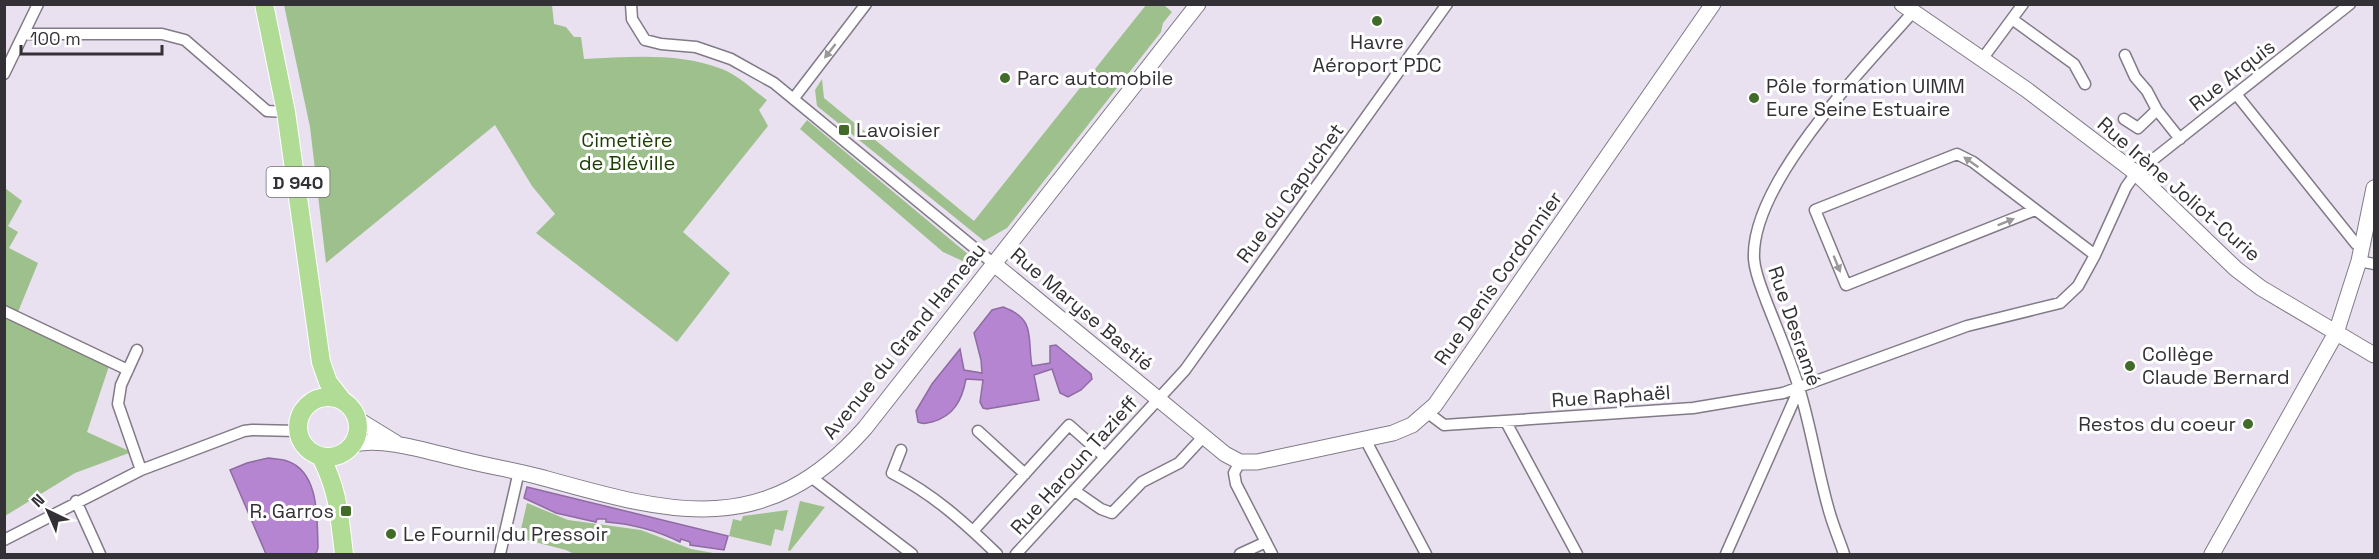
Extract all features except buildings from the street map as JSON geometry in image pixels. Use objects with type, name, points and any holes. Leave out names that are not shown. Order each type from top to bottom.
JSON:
[{"type":"main road","name":"D 940","points":[[264,4],[299,188],[321,362],[328,382],[342,400]]},
{"type":"main road","name":"D 940","points":[[316,400],[321,362]]},
{"type":"main road","points":[[337,494],[339,477],[357,436],[357,419],[354,411],[342,400],[325,397],[316,400],[302,412],[298,431],[308,450],[321,457],[334,457],[350,448]]},
{"type":"main road","points":[[321,457],[332,477],[337,494],[344,555]]},
{"type":"street","points":[[4,74],[38,4]]},
{"type":"street","name":"Rue Maryse Bastié","points":[[631,4],[632,19],[645,40],[696,47],[731,59],[774,83],[794,98],[1158,399],[1226,454],[1240,462]]},
{"type":"street","points":[[794,98],[866,4]]},
{"type":"street","name":"Avenue du Grand Hameau","points":[[350,448],[399,444],[519,471],[639,503],[693,510],[749,504],[786,491],[812,477],[838,456],[865,428],[1198,4]]},
{"type":"street","name":"Rue du Capuchet","points":[[1158,399],[1185,370],[1447,4]]},
{"type":"street","name":"Rue Denis Cordonnier","points":[[1240,462],[1257,462],[1393,433],[1412,425],[1428,413],[1713,4]]},
{"type":"street","points":[[1983,58],[2023,4]]},
{"type":"street","name":"Rue Arquis","points":[[2136,173],[2350,4]]},
{"type":"street","name":"Rue Irène Joliot-Curie","points":[[1908,8],[1983,58],[2136,173],[2236,269],[2278,299],[2374,355]]},
{"type":"street","name":"Rue Desramé","points":[[1844,555],[1828,509],[1799,388],[1757,275],[1755,244],[1758,225],[1787,167],[1836,98],[1908,8]]},
{"type":"street","points":[[2012,19],[2074,64],[2085,84]]},
{"type":"street","points":[[24,34],[162,34],[185,40],[267,111],[286,112]]},
{"type":"street","points":[[2125,55],[2135,76],[2148,91],[2157,110],[2180,138]]},
{"type":"street","points":[[2236,94],[2366,257]]},
{"type":"street","points":[[2124,119],[2138,128],[2157,110]]},
{"type":"street","points":[[2035,210],[1846,285],[1815,210],[1957,154],[1965,157],[2095,255]]},
{"type":"street","name":"Rue Raphaël","points":[[1428,413],[1444,425],[1506,422],[1694,408],[1783,393],[1967,326],[2060,303],[2078,286],[2126,187],[2136,173]]},
{"type":"street","points":[[2212,555],[2336,333],[2366,257],[2374,188]]},
{"type":"street","points":[[4,311],[128,370]]},
{"type":"street","points":[[137,350],[122,385],[118,404],[141,470]]},
{"type":"street","points":[[1726,555],[1799,388]]},
{"type":"street","name":"Rue Haroun Tazieff","points":[[1016,555],[1158,399]]},
{"type":"street","name":"Avenue du Grand Hameau","points":[[357,419],[399,444]]},
{"type":"street","points":[[1506,422],[1577,555]]},
{"type":"street","points":[[974,531],[1069,425],[1105,457]]},
{"type":"street","points":[[5,540],[76,501],[141,470],[244,431],[252,429],[298,431]]},
{"type":"street","points":[[978,431],[1025,474]]},
{"type":"street","points":[[1075,491],[1101,509],[1112,513],[1142,482],[1179,464],[1204,436]]},
{"type":"street","points":[[1365,439],[1426,555]]},
{"type":"street","points":[[901,450],[892,473],[921,488],[948,507],[997,555]]},
{"type":"street","points":[[1240,462],[1234,473],[1236,484],[1272,555]]},
{"type":"street","points":[[500,555],[519,471]]},
{"type":"street","points":[[812,477],[912,555]]},
{"type":"street","points":[[76,501],[100,555]]},
{"type":"street","points":[[1240,555],[1266,542]]},
{"type":"green space","name":"Cimetière de Bléville","points":[[284,5],[552,5],[554,24],[566,27],[574,37],[581,37],[584,59],[671,58],[705,64],[734,75],[767,100],[759,110],[768,126],[683,232],[730,273],[677,342],[536,233],[555,214],[532,186],[495,125],[326,263],[310,127]]},
{"type":"green space","points":[[1146,5],[1164,5],[1172,12],[1163,23],[1161,32],[1007,228],[984,241],[817,106],[815,90],[822,79],[824,98],[974,221]]},
{"type":"green space","points":[[807,120],[969,255],[967,263],[943,252],[800,129]]},
{"type":"green space","points":[[5,188],[22,201],[8,226],[18,232],[9,248],[38,263],[18,312],[109,366],[87,432],[129,453],[75,473],[5,516]]},
{"type":"green space","points":[[800,501],[825,507],[790,551],[788,550]]},
{"type":"green space","points":[[527,503],[568,520],[641,530],[691,549],[719,554],[574,554],[519,538]]},
{"type":"green space","points":[[788,510],[783,531],[775,529],[771,546],[729,536],[733,519],[741,521],[743,516]]},
{"type":"shaded area","points":[[1003,307],[1021,317],[1026,324],[1030,339],[1032,366],[1050,363],[1050,346],[1056,345],[1091,374],[1092,379],[1081,390],[1068,397],[1060,393],[1052,369],[1034,375],[1039,400],[987,409],[983,408],[980,402],[983,380],[966,379],[956,406],[946,416],[923,424],[918,422],[916,411],[932,384],[960,349],[964,370],[982,373],[974,333],[992,310]]},
{"type":"shaded area","points":[[268,458],[287,461],[306,475],[311,486],[316,511],[318,548],[316,554],[266,554],[230,470]]},
{"type":"shaded area","points":[[527,487],[728,536],[724,550],[690,545],[690,542],[681,539],[680,542],[644,528],[606,522],[606,519],[597,519],[596,522],[556,513],[524,498]]},
{"type":"place","name":"Havre Aéroport PDC","points":[[1377,21]]},
{"type":"place","name":"Parc automobile","points":[[1005,78]]},
{"type":"place","name":"Pôle formation UIMM Eure Seine Estuaire","points":[[1754,98]]},
{"type":"place","name":"Lavoisier","points":[[844,130]]},
{"type":"place","name":"Collège Claude Bernard","points":[[2130,366]]},
{"type":"place","name":"Restos du coeur","points":[[2248,424]]},
{"type":"place","name":"R. Garros","points":[[346,511]]},
{"type":"place","name":"Le Fournil du Pressoir","points":[[391,534]]}]
